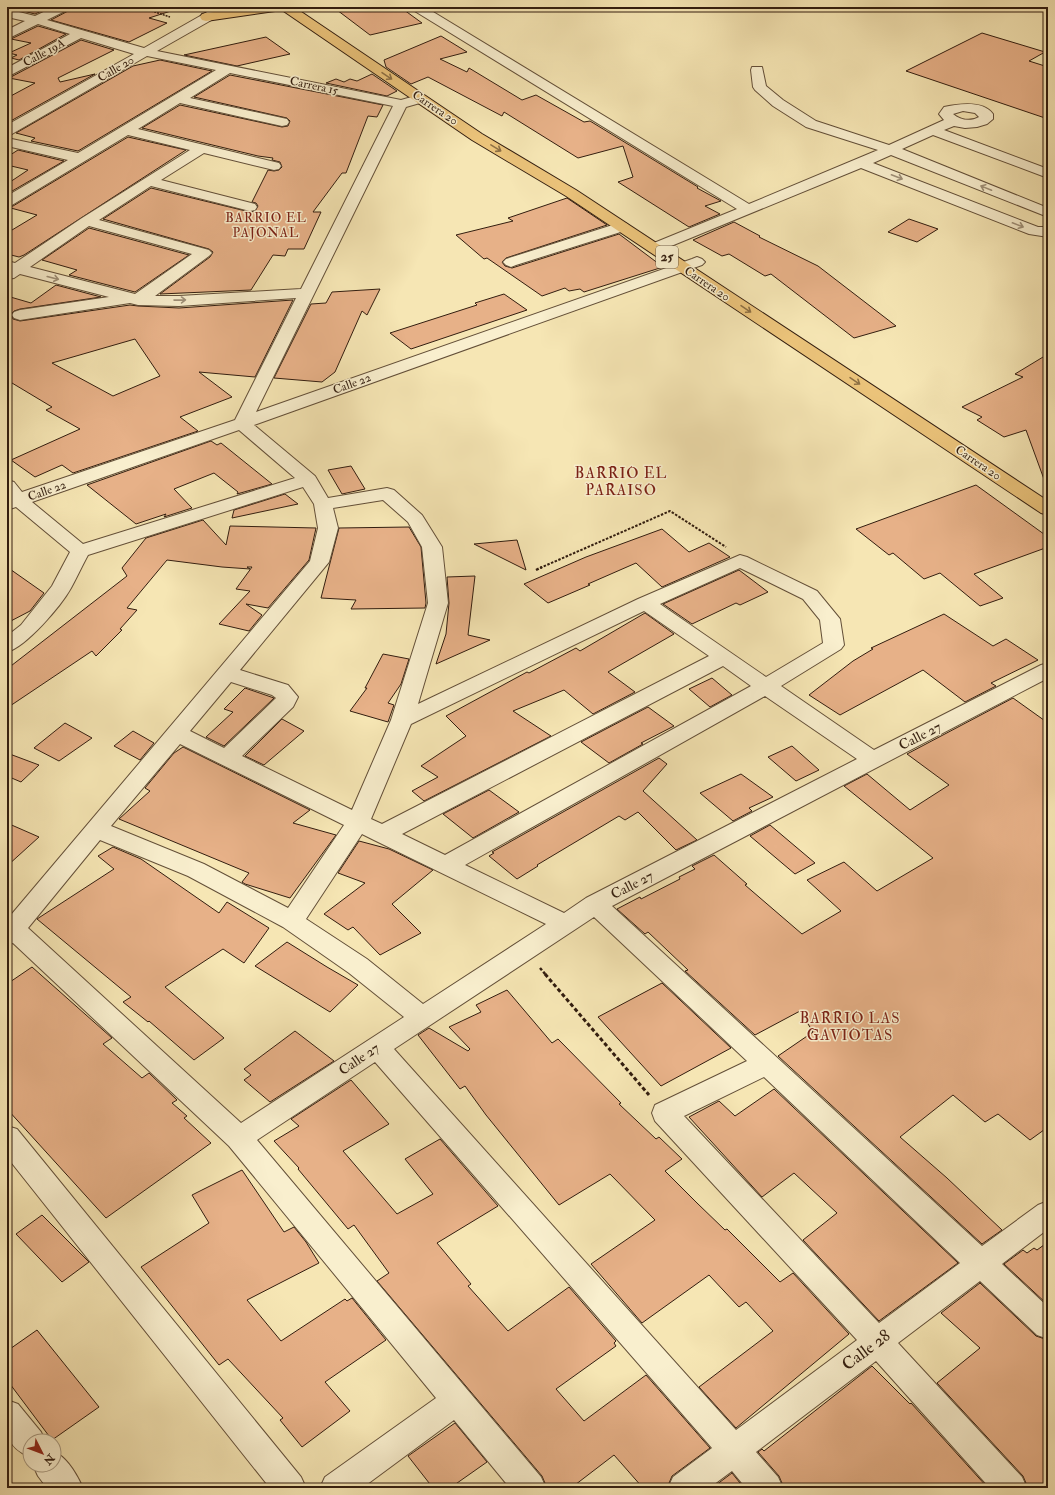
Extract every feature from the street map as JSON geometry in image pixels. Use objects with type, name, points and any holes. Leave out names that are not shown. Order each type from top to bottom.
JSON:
[{"type":"main road","points":[[209,12],[279,7]]},
{"type":"main road","name":"Carrera 20","points":[[286,7],[477,137],[571,193],[622,227],[661,246]]},
{"type":"main road","name":"Carrera 20","points":[[304,7],[428,91],[584,188],[661,246],[1048,494]]},
{"type":"main road","name":"Carrera 20","points":[[690,264],[1048,509]]},
{"type":"street","points":[[7,35],[63,7]]},
{"type":"street","name":"Calle 20","points":[[7,121],[141,51],[186,22],[225,7]]},
{"type":"street","points":[[417,7],[750,210]]},
{"type":"street","name":"Calle 20","points":[[7,131],[209,12]]},
{"type":"street","points":[[7,13],[141,51]]},
{"type":"street","name":"Calle 19A","points":[[7,73],[81,34]]},
{"type":"street","name":"Carrera 15","points":[[141,51],[401,104]]},
{"type":"street","points":[[7,202],[228,68]]},
{"type":"street","points":[[757,70],[760,87],[778,103],[811,124],[891,150],[1048,213]]},
{"type":"street","points":[[178,99],[282,122]]},
{"type":"street","points":[[421,99],[401,104],[242,423],[308,480],[323,504],[328,528],[319,562],[96,830],[9,929],[239,1138],[456,1401],[530,1488]]},
{"type":"street","points":[[661,246],[861,163],[934,131],[953,121]]},
{"type":"street","points":[[126,130],[274,166]]},
{"type":"street","points":[[934,131],[1048,174]]},
{"type":"street","points":[[7,142],[80,158]]},
{"type":"street","points":[[10,270],[151,182],[202,148]]},
{"type":"street","points":[[861,163],[1047,237]]},
{"type":"street","points":[[151,182],[250,208]]},
{"type":"street","points":[[10,270],[137,299],[204,253],[87,221]]},
{"type":"street","points":[[511,262],[622,227]]},
{"type":"street","name":"Calle 22","points":[[11,497],[242,423],[690,264]]},
{"type":"street","points":[[14,317],[85,286]]},
{"type":"street","points":[[14,317],[137,299],[179,301],[307,293]]},
{"type":"street","points":[[7,646],[28,629],[61,588],[80,551],[308,480]]},
{"type":"street","points":[[292,921],[358,822],[402,720],[438,603],[432,547],[415,518],[387,494],[323,504]]},
{"type":"street","points":[[11,497],[80,551]]},
{"type":"street","points":[[402,720],[645,602],[740,561],[810,595],[830,619],[834,645],[766,686],[446,865]]},
{"type":"street","points":[[645,602],[873,760]]},
{"type":"street","points":[[382,834],[724,657]]},
{"type":"street","name":"Calle 27","points":[[239,1138],[596,904],[1048,670]]},
{"type":"street","points":[[226,673],[280,690],[287,697],[285,702],[228,757]]},
{"type":"street","points":[[176,733],[228,757],[564,924]]},
{"type":"street","points":[[96,830],[196,870],[292,921],[358,966],[422,1017]]},
{"type":"street","points":[[596,904],[1048,1326]]},
{"type":"street","points":[[377,1047],[768,1488]]},
{"type":"street","points":[[766,1064],[665,1114],[877,1341],[1011,1488]]},
{"type":"street","points":[[7,1137],[290,1488]]},
{"type":"street","name":"Calle 28","points":[[684,1488],[981,1262],[1048,1213]]},
{"type":"street","points":[[336,1488],[456,1401]]},
{"type":"street","points":[[7,1414],[23,1433]]},
{"type":"street","points":[[55,1473],[67,1488]]},
{"type":"path","points":[[140,7],[186,22]]},
{"type":"path","points":[[536,570],[670,511],[727,548],[740,561]]},
{"type":"path","points":[[525,950],[665,1114]]},
{"type":"building","points":[[7,7],[50,7],[35,14]]},
{"type":"building","points":[[70,7],[173,7],[174,10],[149,18],[167,23],[129,42],[51,20],[68,11]]},
{"type":"building","points":[[333,7],[400,7],[422,23],[370,35]]},
{"type":"building","points":[[38,26],[66,34],[19,60],[11,58],[17,55],[9,53],[31,43],[11,39]]},
{"type":"building","points":[[982,33],[1045,52],[1029,61],[1048,67],[1048,119],[906,71]]},
{"type":"building","points":[[441,36],[467,52],[440,59],[467,72],[469,68],[522,100],[536,95],[584,122],[590,121],[698,187],[697,188],[721,201],[705,206],[720,214],[689,227],[618,182],[633,177],[623,146],[578,158],[504,112],[502,116],[428,77],[411,84],[386,67],[384,60]]},
{"type":"building","points":[[266,37],[290,54],[237,66],[184,55]]},
{"type":"building","points":[[81,40],[114,50],[58,78],[60,82],[95,74],[7,123],[7,98],[35,83],[9,78]]},
{"type":"building","points":[[160,60],[212,71],[78,151],[31,141],[35,138],[16,133],[133,66]]},
{"type":"building","points":[[372,74],[397,91],[387,96],[326,83],[336,79],[344,82],[350,79],[357,81]]},
{"type":"building","points":[[230,75],[383,105],[377,117],[368,116],[346,173],[342,173],[313,212],[321,212],[304,249],[288,249],[285,256],[273,255],[251,290],[160,294],[210,257],[213,252],[209,249],[103,219],[151,188],[250,212],[255,211],[258,206],[256,203],[252,202],[268,170],[279,170],[282,167],[280,162],[272,160],[273,158],[258,156],[142,128],[180,105],[282,127],[288,126],[290,121],[287,118],[194,97]]},
{"type":"building","points":[[128,137],[186,150],[24,255],[19,257],[7,254],[7,233],[37,215],[7,207],[13,206]]},
{"type":"building","points":[[18,150],[64,161],[7,194],[7,184],[28,170],[7,165],[7,157]]},
{"type":"building","points":[[567,198],[607,225],[506,258],[502,262],[505,266],[512,268],[619,234],[663,267],[584,292],[580,289],[569,291],[565,288],[542,296],[487,258],[484,259],[456,235],[513,221],[508,218]]},
{"type":"building","points":[[909,219],[938,229],[917,242],[888,232]]},
{"type":"building","points":[[734,222],[760,236],[759,237],[818,266],[896,326],[854,338],[771,274],[765,276],[729,254],[722,256],[693,240]]},
{"type":"building","points":[[89,228],[189,255],[135,292],[69,275],[77,270],[42,260]]},
{"type":"building","points":[[56,285],[101,297],[20,309],[11,314],[13,319],[20,321],[130,305],[179,308],[293,300],[255,377],[199,372],[232,397],[180,417],[198,431],[73,473],[62,465],[35,477],[11,460],[80,429],[46,410],[52,407],[7,380],[7,296],[31,303]],"holes":[[[135,339],[160,376],[113,396],[52,363]]]},
{"type":"building","points":[[380,289],[367,315],[362,311],[335,372],[322,382],[274,378],[311,304],[326,303],[332,292]]},
{"type":"building","points":[[504,294],[527,310],[411,349],[390,333],[477,305],[475,303]]},
{"type":"building","points":[[1048,354],[1048,482],[1045,482],[1026,430],[1004,437],[977,420],[982,417],[962,407],[1023,377],[1015,374]]},
{"type":"building","points":[[211,441],[217,445],[221,443],[272,484],[237,494],[238,492],[214,473],[174,489],[192,508],[164,517],[166,514],[136,524],[87,485]]},
{"type":"building","points":[[351,466],[365,489],[342,494],[328,470]]},
{"type":"building","points":[[976,485],[1048,537],[1048,547],[974,574],[1003,598],[980,606],[940,573],[924,579],[893,553],[889,555],[856,529]]},
{"type":"building","points":[[285,494],[298,504],[232,518],[234,510]]},
{"type":"building","points":[[203,520],[226,545],[230,526],[316,528],[309,560],[268,608],[246,604],[262,615],[249,631],[219,624],[250,591],[236,589],[252,567],[247,567],[250,569],[222,567],[167,560],[127,608],[137,610],[120,629],[122,630],[96,656],[92,651],[7,708],[7,669],[127,576],[122,568],[146,538]]},
{"type":"building","points":[[409,527],[421,547],[426,603],[425,608],[351,609],[356,600],[321,598],[339,528]]},
{"type":"building","points":[[662,529],[689,552],[709,543],[730,557],[662,587],[636,563],[548,603],[524,584],[586,557]]},
{"type":"building","points":[[517,540],[526,570],[474,544]]},
{"type":"building","points":[[7,567],[44,593],[30,611],[7,623]]},
{"type":"building","points":[[739,570],[768,592],[740,605],[736,603],[692,624],[663,604]]},
{"type":"building","points":[[475,576],[468,635],[490,640],[436,664],[446,634],[449,603],[447,577]]},
{"type":"building","points":[[645,613],[674,634],[608,672],[635,692],[593,714],[564,690],[513,711],[551,736],[424,801],[412,791],[438,777],[421,766],[466,736],[446,716],[527,672],[529,673],[576,648],[580,651]]},
{"type":"building","points":[[944,614],[993,646],[1006,639],[1038,660],[991,683],[996,686],[965,702],[923,670],[840,715],[809,695],[853,661],[873,649],[871,648]]},
{"type":"building","points":[[383,654],[409,659],[401,684],[388,703],[394,705],[388,722],[350,711],[367,688],[365,688]]},
{"type":"building","points":[[712,678],[732,695],[710,707],[689,689]]},
{"type":"building","points":[[245,688],[274,698],[224,746],[206,737],[233,712],[224,709]]},
{"type":"building","points":[[1013,698],[1048,723],[1048,1127],[1030,1140],[998,1114],[985,1122],[953,1095],[900,1137],[947,1178],[1002,1230],[982,1244],[778,1056],[813,1032],[800,1011],[755,1035],[685,971],[688,970],[648,932],[645,934],[617,909],[640,897],[641,899],[680,879],[679,877],[695,869],[692,866],[714,855],[747,884],[745,885],[802,934],[841,911],[807,880],[844,862],[877,891],[933,858],[844,786],[867,774],[910,810],[949,785],[907,754]]},
{"type":"building","points":[[648,707],[674,726],[641,743],[643,744],[609,763],[581,742]]},
{"type":"building","points":[[282,719],[304,731],[264,765],[245,756]]},
{"type":"building","points":[[65,723],[92,738],[59,761],[34,748]]},
{"type":"building","points":[[133,731],[154,743],[140,760],[114,746]]},
{"type":"building","points":[[792,746],[819,770],[796,781],[768,757]]},
{"type":"building","points":[[183,747],[310,810],[293,823],[336,835],[290,898],[245,884],[242,882],[249,873],[119,819],[150,791],[145,788],[174,753]]},
{"type":"building","points":[[7,753],[39,765],[21,782],[7,776]]},
{"type":"building","points":[[659,758],[667,764],[643,791],[697,840],[676,850],[638,812],[625,820],[619,816],[537,865],[538,866],[517,879],[489,856],[494,853],[492,852]]},
{"type":"building","points":[[741,774],[773,797],[749,808],[752,811],[733,821],[700,793]]},
{"type":"building","points":[[489,790],[519,812],[473,838],[443,814]]},
{"type":"building","points":[[7,823],[39,837],[7,866]]},
{"type":"building","points":[[770,825],[815,863],[795,874],[750,836]]},
{"type":"building","points":[[359,841],[389,849],[433,870],[392,904],[421,933],[380,955],[353,927],[348,930],[324,914],[365,883],[338,873]]},
{"type":"building","points":[[113,847],[141,859],[219,913],[227,902],[269,928],[244,963],[223,949],[165,987],[224,1038],[194,1060],[149,1021],[148,1022],[123,1002],[131,997],[37,919],[114,869],[98,856]]},
{"type":"building","points":[[287,942],[358,985],[330,1012],[255,966]]},
{"type":"building","points":[[32,967],[112,1038],[103,1044],[142,1078],[149,1073],[177,1100],[172,1103],[187,1116],[184,1118],[211,1143],[106,1218],[7,1109],[7,984]]},
{"type":"building","points":[[662,983],[731,1048],[661,1086],[598,1017]]},
{"type":"building","points":[[507,990],[552,1043],[558,1039],[621,1103],[619,1104],[656,1139],[659,1137],[682,1159],[665,1171],[725,1230],[727,1229],[780,1282],[793,1273],[849,1334],[736,1428],[699,1387],[773,1331],[746,1302],[739,1307],[709,1275],[642,1323],[591,1264],[655,1220],[610,1174],[559,1205],[486,1115],[465,1086],[460,1089],[418,1035],[429,1028],[468,1051],[470,1049],[449,1027],[481,1012],[476,1005]]},
{"type":"building","points":[[295,1031],[334,1061],[270,1102],[244,1080],[251,1075],[244,1069]]},
{"type":"building","points":[[351,1080],[389,1124],[343,1151],[397,1214],[433,1194],[405,1159],[440,1139],[498,1206],[437,1243],[471,1284],[468,1286],[508,1331],[569,1287],[616,1341],[614,1343],[616,1346],[556,1389],[584,1421],[646,1375],[710,1448],[672,1476],[667,1488],[643,1488],[614,1455],[571,1488],[547,1488],[542,1476],[377,1281],[389,1273],[354,1225],[348,1229],[298,1169],[299,1168],[274,1141],[299,1126],[291,1119]]},
{"type":"building","points":[[774,1089],[958,1263],[879,1321],[803,1240],[837,1213],[794,1173],[762,1197],[689,1117],[719,1101],[735,1116]]},
{"type":"building","points":[[242,1170],[284,1232],[294,1227],[306,1242],[319,1263],[247,1300],[281,1341],[345,1299],[347,1301],[352,1298],[386,1340],[325,1382],[350,1411],[302,1447],[280,1420],[283,1418],[228,1359],[219,1365],[141,1267],[209,1223],[192,1195]]},
{"type":"building","points":[[42,1215],[89,1262],[62,1282],[16,1234]]},
{"type":"building","points":[[1048,1242],[1048,1305],[1004,1264],[1023,1250],[1027,1253],[1034,1248],[1037,1250]]},
{"type":"building","points":[[980,1283],[1036,1336],[1048,1340],[1048,1488],[1028,1488],[1023,1476],[937,1383],[980,1348],[941,1313]]},
{"type":"building","points":[[37,1330],[99,1407],[62,1433],[47,1433],[7,1380],[7,1351]]},
{"type":"building","points":[[872,1366],[910,1404],[911,1403],[988,1488],[784,1488],[779,1476],[758,1452],[762,1449],[764,1451]]},
{"type":"building","points":[[455,1423],[487,1462],[450,1488],[433,1488],[408,1456]]},
{"type":"building","points":[[732,1473],[744,1488],[712,1488]]},
{"type":"district","name":"BARRIO EL PAJONAL","points":[[266,226]]},
{"type":"district","name":"BARRIO EL PARAISO","points":[[621,482]]},
{"type":"district","name":"BARRIO LAS GAVIOTAS","points":[[850,1026]]}]
